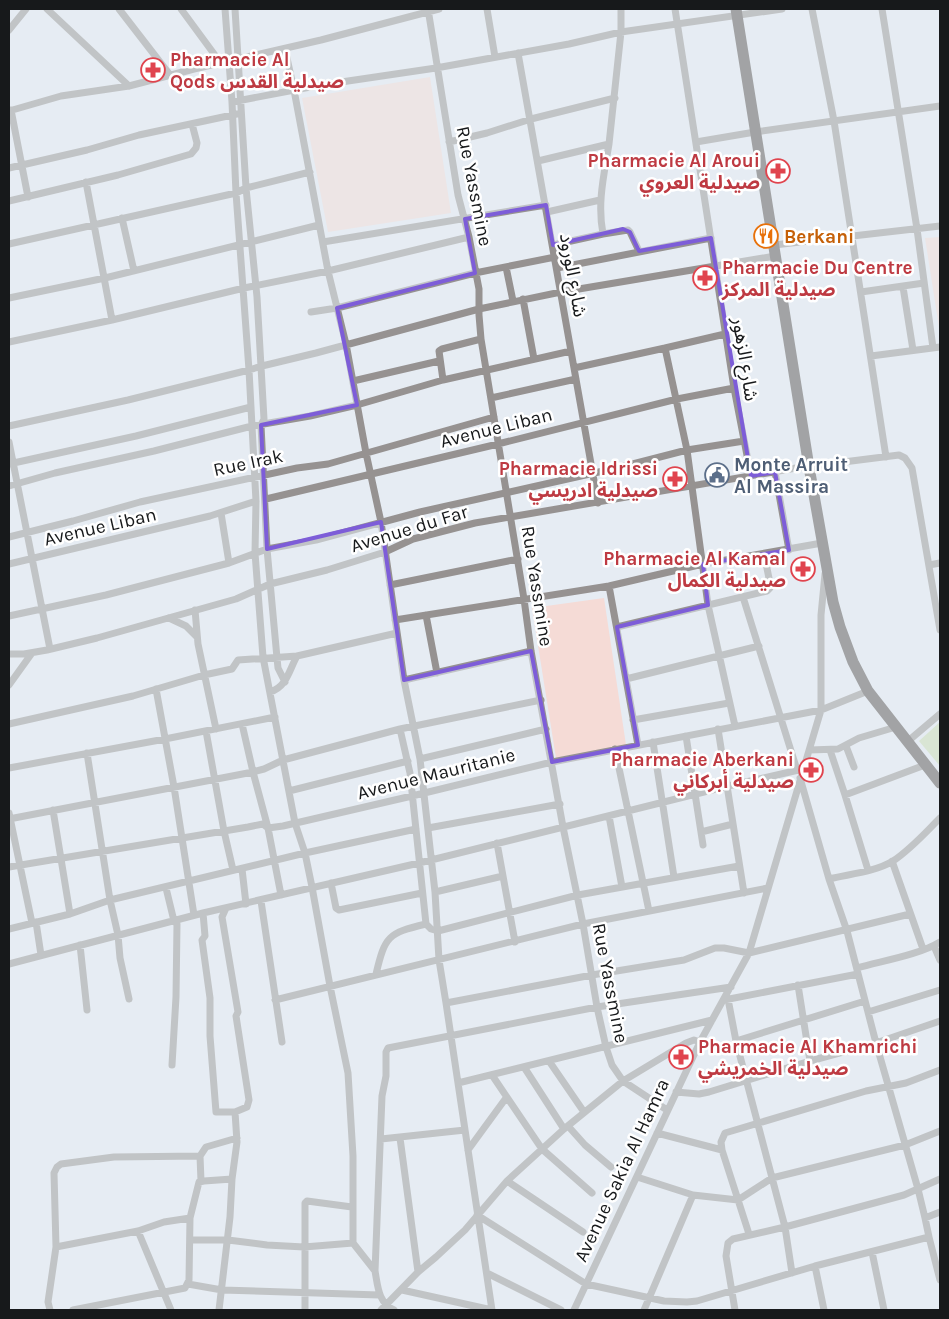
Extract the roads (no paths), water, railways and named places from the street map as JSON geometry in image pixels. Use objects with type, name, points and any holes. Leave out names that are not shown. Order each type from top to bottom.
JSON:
[{"type":"main road","points":[[736,12],[809,467],[833,602],[853,662],[868,690],[940,784]]},
{"type":"street","points":[[9,30],[26,9]]},
{"type":"street","points":[[47,9],[128,86]]},
{"type":"street","points":[[119,9],[170,75]]},
{"type":"street","points":[[181,9],[220,62]]},
{"type":"street","points":[[225,9],[239,245],[244,288],[249,370],[256,501],[255,553],[257,589],[264,658],[295,823],[305,853],[312,887],[349,1082],[353,1156],[353,1243],[375,1271]]},
{"type":"street","points":[[236,9],[237,59],[242,100],[246,188],[262,366],[264,419],[261,425],[267,549],[278,668],[285,682]]},
{"type":"street","points":[[28,197],[23,165],[10,110],[61,96],[128,86],[220,62],[285,49],[428,10],[439,9]]},
{"type":"street","points":[[487,9],[495,57]]},
{"type":"street","points":[[603,234],[600,218],[600,200],[615,98],[622,9]]},
{"type":"street","name":"شارع الزهور","points":[[675,9],[725,334],[751,476]]},
{"type":"street","points":[[232,102],[294,90],[436,68],[621,32],[678,25],[736,12],[782,9]]},
{"type":"street","points":[[812,9],[834,121],[886,457]]},
{"type":"street","points":[[871,356],[937,348],[924,283],[882,9]]},
{"type":"street","name":"Rue Yassmine","points":[[428,10],[458,195],[470,236],[479,289],[481,339],[518,559],[531,651],[563,827],[578,895],[597,1007],[612,1065],[623,1081],[667,1110]]},
{"type":"street","points":[[285,49],[328,271],[346,344],[371,474],[404,680],[420,758],[435,892],[438,960],[446,1002],[492,1310],[402,1290]]},
{"type":"street","name":"شارع الورود","points":[[518,53],[598,503]]},
{"type":"street","points":[[449,142],[615,98]]},
{"type":"street","points":[[696,142],[940,106]]},
{"type":"street","points":[[9,168],[87,150],[140,134],[242,113]]},
{"type":"street","points":[[9,201],[118,175],[191,154],[196,148],[197,143],[192,124]]},
{"type":"street","points":[[538,161],[609,144]]},
{"type":"street","points":[[9,244],[236,192],[310,172]]},
{"type":"street","points":[[86,182],[112,320]]},
{"type":"street","points":[[323,242],[600,200]]},
{"type":"street","points":[[122,218],[134,271]]},
{"type":"street","points":[[9,298],[105,278],[319,225]]},
{"type":"street","points":[[9,426],[128,400],[249,370],[479,308],[714,266],[774,251],[852,237],[940,226]]},
{"type":"street","points":[[553,244],[628,230],[639,251]]},
{"type":"street","points":[[9,342],[112,320],[244,288],[328,271],[470,236]]},
{"type":"street","points":[[557,268],[711,238]]},
{"type":"street","points":[[311,312],[337,308],[475,273],[555,257]]},
{"type":"street","points":[[506,267],[513,301]]},
{"type":"street","points":[[861,292],[924,283]]},
{"type":"street","points":[[904,287],[913,350]]},
{"type":"street","points":[[523,299],[534,359]]},
{"type":"street","points":[[574,368],[725,334]]},
{"type":"street","points":[[443,380],[438,354],[442,349],[481,339]]},
{"type":"street","points":[[665,348],[687,450],[708,605],[735,726]]},
{"type":"street","points":[[9,486],[55,473],[154,451],[252,426],[310,416],[357,405],[443,380],[571,351]]},
{"type":"street","points":[[353,381],[439,361]]},
{"type":"street","points":[[491,398],[576,379]]},
{"type":"street","name":"Avenue Liban","points":[[266,499],[677,399],[734,388]]},
{"type":"street","points":[[11,464],[136,436],[251,407]]},
{"type":"street","name":"Rue Irak","points":[[9,536],[73,522],[140,502],[297,468],[328,464],[494,417]]},
{"type":"street","points":[[9,616],[106,595],[229,563],[267,549],[316,540],[380,522],[592,474],[687,450],[744,441]]},
{"type":"street","points":[[9,442],[11,464],[18,484],[50,649]]},
{"type":"street","name":"Avenue du Far","points":[[9,654],[32,653],[50,649],[236,599],[270,584],[327,570],[385,552],[412,539],[446,530],[751,476],[899,455],[906,458],[912,468],[928,565]]},
{"type":"street","points":[[776,472],[789,550]]},
{"type":"street","name":"Avenue Liban","points":[[9,564],[221,513],[256,501]]},
{"type":"street","points":[[221,513],[229,563]]},
{"type":"street","points":[[395,620],[609,586],[703,564],[822,543]]},
{"type":"street","points":[[617,627],[767,591],[770,588],[770,583],[764,554]]},
{"type":"street","name":"Avenue Sakia Al Hamra","points":[[574,1310],[700,1042],[749,953],[800,778],[800,770],[810,750],[821,710],[821,615],[826,558]]},
{"type":"street","points":[[390,585],[518,559]]},
{"type":"street","points":[[940,563],[928,565],[940,630]]},
{"type":"street","points":[[609,586],[638,745]]},
{"type":"street","points":[[9,964],[203,913],[261,901],[312,887],[800,770],[743,597]]},
{"type":"street","points":[[195,610],[197,638],[216,729]]},
{"type":"street","points":[[426,615],[437,673]]},
{"type":"street","points":[[169,618],[186,626],[197,638]]},
{"type":"street","points":[[9,724],[232,669],[238,660],[297,656],[397,633]]},
{"type":"street","points":[[626,680],[759,646]]},
{"type":"street","points":[[404,680],[531,651]]},
{"type":"street","points":[[9,686],[32,653]]},
{"type":"street","points":[[270,692],[276,690],[285,682],[297,656]]},
{"type":"street","points":[[156,689],[194,916]]},
{"type":"street","name":"Avenue Mauritanie","points":[[9,867],[263,824],[268,828],[295,823],[552,762],[821,710],[868,690]]},
{"type":"street","points":[[41,955],[9,817],[214,781],[264,769],[283,760],[400,729],[541,700]]},
{"type":"street","points":[[633,720],[730,703]]},
{"type":"street","points":[[907,742],[940,714]]},
{"type":"street","points":[[9,768],[275,717]]},
{"type":"street","points":[[242,724],[268,828],[281,895]]},
{"type":"street","points":[[810,750],[830,750],[846,746],[859,738],[896,727]]},
{"type":"street","points":[[400,729],[408,761],[426,924],[431,929],[438,931],[578,895],[739,866]]},
{"type":"street","points":[[420,758],[546,729]]},
{"type":"street","points":[[718,729],[744,893]]},
{"type":"street","points":[[206,731],[214,781],[233,870]]},
{"type":"street","points":[[686,736],[703,845]]},
{"type":"street","points":[[653,742],[674,877]]},
{"type":"street","points":[[846,746],[854,767]]},
{"type":"street","points":[[615,749],[649,911]]},
{"type":"street","points":[[830,750],[868,870]]},
{"type":"street","points":[[87,753],[110,900],[129,999]]},
{"type":"street","points":[[289,791],[408,761]]},
{"type":"street","points":[[845,795],[924,765]]},
{"type":"street","points":[[800,778],[829,879],[847,931],[876,1043],[918,1189],[929,1237],[937,1253],[940,1280]]},
{"type":"street","points":[[428,828],[560,804]]},
{"type":"street","points":[[53,810],[70,914]]},
{"type":"street","points":[[609,816],[622,887]]},
{"type":"street","points":[[829,879],[868,870],[892,861],[940,818]]},
{"type":"street","points":[[701,832],[732,824]]},
{"type":"street","points":[[9,929],[70,914],[110,900],[305,853],[416,829]]},
{"type":"street","points":[[497,844],[515,942]]},
{"type":"street","points":[[892,861],[923,949]]},
{"type":"street","points":[[242,869],[246,904]]},
{"type":"street","points":[[435,892],[503,876]]},
{"type":"street","points":[[331,883],[336,908],[339,910],[422,893]]},
{"type":"street","points":[[166,888],[174,921],[177,924],[176,998],[172,1065]]},
{"type":"street","points":[[275,1000],[583,924],[768,888]]},
{"type":"street","points":[[261,901],[282,1042]]},
{"type":"street","points":[[203,913],[204,936],[202,940],[210,989],[212,1066],[216,1112],[235,1112],[247,1107],[249,1100],[236,1016],[238,1012],[222,917],[226,908]]},
{"type":"street","points":[[446,1002],[684,960],[715,948],[749,953],[847,931],[910,914]]},
{"type":"street","points":[[376,974],[383,946],[391,936],[403,930],[426,924]]},
{"type":"street","points":[[792,1272],[785,1227],[725,999],[858,971],[937,944],[940,960]]},
{"type":"street","points":[[80,945],[87,1010]]},
{"type":"street","points":[[798,985],[810,1061]]},
{"type":"street","points":[[383,1308],[375,1271],[382,1096],[386,1076],[385,1055],[390,1046],[597,1007],[731,987]]},
{"type":"street","points":[[868,1012],[940,990]]},
{"type":"street","points":[[736,1041],[865,1001]]},
{"type":"street","points":[[458,1083],[712,1020]]},
{"type":"street","points":[[676,1092],[699,1094],[876,1043],[940,1021]]},
{"type":"street","points":[[383,1308],[418,1272],[448,1246],[507,1181],[584,1112],[623,1081],[686,1043],[694,1040],[700,1042]]},
{"type":"street","points":[[549,1061],[584,1112]]},
{"type":"street","points":[[524,1067],[566,1128],[611,1167]]},
{"type":"street","points":[[749,1234],[722,1150],[721,1142],[725,1133],[866,1090],[906,1084],[940,1070]]},
{"type":"street","points":[[492,1075],[542,1149],[592,1193]]},
{"type":"street","points":[[468,1150],[506,1098]]},
{"type":"street","points":[[219,1310],[228,1240],[237,1138],[235,1112]]},
{"type":"street","points":[[381,1139],[465,1130]]},
{"type":"street","points":[[637,1177],[693,1195],[738,1200],[772,1178],[905,1145],[940,1131]]},
{"type":"street","points":[[656,1133],[722,1150]]},
{"type":"street","points":[[73,1310],[186,1288],[188,1284],[191,1240],[190,1218],[197,1185],[200,1181],[200,1156],[206,1147],[237,1138]]},
{"type":"street","points":[[400,1138],[418,1272]]},
{"type":"street","points":[[50,1310],[48,1302],[56,1246],[55,1170],[59,1166],[114,1157],[200,1156]]},
{"type":"street","points":[[200,1181],[232,1179]]},
{"type":"street","points":[[735,1310],[726,1256],[728,1243],[733,1239],[904,1196],[940,1179]]},
{"type":"street","points":[[507,1181],[583,1232]]},
{"type":"street","points":[[644,1310],[693,1195]]},
{"type":"street","points":[[305,1310],[304,1247],[306,1202],[352,1207]]},
{"type":"street","points":[[925,1218],[940,1212]]},
{"type":"street","points":[[477,1215],[586,1284],[664,1301],[697,1301],[792,1272],[929,1237]]},
{"type":"street","points":[[56,1246],[138,1231],[164,1222],[190,1218]]},
{"type":"street","points":[[138,1231],[171,1310]]},
{"type":"street","points":[[191,1240],[228,1240],[267,1246],[304,1247],[353,1243]]},
{"type":"street","points":[[872,1252],[884,1310]]},
{"type":"street","points":[[814,1266],[824,1310]]},
{"type":"street","points":[[487,1273],[561,1310]]},
{"type":"street","points":[[188,1284],[222,1290],[380,1295]]},
{"type":"street","points":[[686,1302],[689,1310]]},
{"type":"street","points":[[383,1308],[394,1310]]},
{"type":"place","name":"Pharmacie Al Qods صيدلية القدس","points":[[153,70]]},
{"type":"place","name":"Pharmacie Al Aroui صيدلية العروي","points":[[778,171]]},
{"type":"place","name":"Berkani","points":[[766,236]]},
{"type":"place","name":"Pharmacie Du Centre صيدلية المركز","points":[[705,278]]},
{"type":"place","name":"Monte Arruit Al Massira","points":[[717,475]]},
{"type":"place","name":"Pharmacie Idrissi صيدلية ادريسي","points":[[675,479]]},
{"type":"place","name":"Pharmacie Al Kamal صيدلية الكمال","points":[[803,569]]},
{"type":"place","name":"Pharmacie Aberkani صيدلية أبركاني","points":[[811,770]]},
{"type":"place","name":"Pharmacie Al Khamrichi صيدلية الخمريشي","points":[[681,1057]]}]
